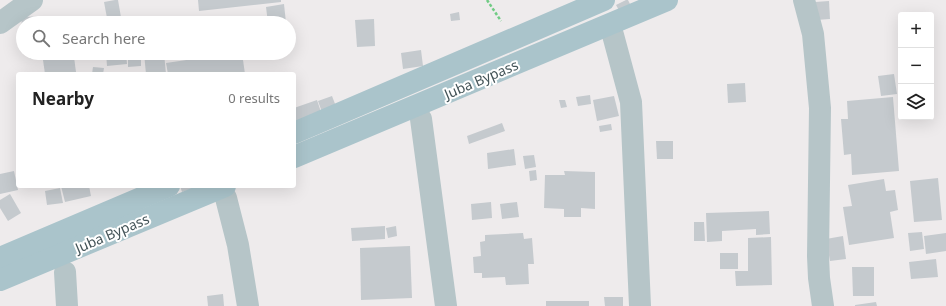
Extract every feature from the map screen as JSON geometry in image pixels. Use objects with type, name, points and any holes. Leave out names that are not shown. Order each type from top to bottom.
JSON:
[{"type":"main road","name":"Juba Bypass","points":[[296,132],[604,0]]},
{"type":"main road","name":"Juba Bypass","points":[[296,156],[667,0]]},
{"type":"main road","name":"Juba Bypass","points":[[0,258],[164,188]]},
{"type":"main road","name":"Juba Bypass","points":[[0,280],[225,192]]},
{"type":"street","points":[[0,23],[32,0]]},
{"type":"street","points":[[804,0],[813,34],[820,108],[818,256],[822,306]]},
{"type":"street","points":[[613,35],[631,102],[640,306]]},
{"type":"street","points":[[421,120],[446,306]]},
{"type":"street","points":[[225,192],[238,245],[248,306]]},
{"type":"street","points":[[65,272],[67,306]]},
{"type":"building","points":[[118,0],[121,16],[107,16],[104,2]]},
{"type":"building","points":[[198,0],[281,0],[281,2],[199,11]]},
{"type":"building","points":[[628,0],[632,8],[621,14],[616,5]]},
{"type":"building","points":[[829,1],[830,19],[816,20],[815,2]]},
{"type":"building","points":[[284,4],[285,16],[267,16],[266,7]]},
{"type":"building","points":[[459,12],[460,20],[451,21],[450,14]]},
{"type":"building","points":[[374,19],[375,46],[357,47],[355,20]]},
{"type":"building","points":[[421,50],[423,66],[403,69],[401,53]]},
{"type":"building","points":[[43,60],[74,60],[76,72],[45,72]]},
{"type":"building","points":[[107,60],[127,60],[127,64],[107,66]]},
{"type":"building","points":[[128,60],[141,60],[141,66],[128,67]]},
{"type":"building","points":[[145,60],[165,60],[166,72],[146,72]]},
{"type":"building","points":[[186,60],[243,60],[245,72],[168,72],[166,63]]},
{"type":"building","points":[[93,67],[104,68],[103,72],[92,72]]},
{"type":"building","points":[[894,74],[897,94],[881,96],[878,76]]},
{"type":"building","points":[[745,83],[746,102],[728,103],[727,84]]},
{"type":"building","points":[[590,95],[591,104],[578,106],[576,97]]},
{"type":"building","points":[[332,96],[337,109],[323,115],[318,101]]},
{"type":"building","points":[[614,96],[619,116],[597,121],[593,100]]},
{"type":"building","points":[[893,97],[899,171],[852,175],[851,154],[844,155],[841,119],[848,119],[847,101]]},
{"type":"building","points":[[317,100],[322,115],[296,123],[296,107]]},
{"type":"building","points":[[559,100],[565,100],[567,107],[561,108]]},
{"type":"building","points":[[502,123],[505,131],[469,144],[467,136]]},
{"type":"building","points":[[611,124],[612,130],[600,132],[599,126]]},
{"type":"building","points":[[656,141],[673,141],[673,159],[657,159]]},
{"type":"building","points":[[514,149],[516,165],[488,169],[487,153]]},
{"type":"building","points":[[534,155],[536,167],[525,169],[523,156]]},
{"type":"building","points":[[536,170],[537,180],[530,181],[529,171]]},
{"type":"building","points":[[14,171],[16,188],[18,190],[0,194],[0,174]]},
{"type":"building","points":[[564,171],[595,172],[595,209],[581,208],[581,217],[564,217],[564,209],[544,208],[545,175],[565,175]]},
{"type":"building","points":[[938,178],[942,220],[914,222],[910,181]]},
{"type":"building","points":[[884,179],[886,191],[895,190],[898,210],[890,212],[894,238],[849,245],[843,207],[852,206],[848,185]]},
{"type":"building","points":[[60,188],[63,203],[47,205],[45,191]]},
{"type":"building","points":[[62,188],[89,188],[91,196],[65,202]]},
{"type":"building","points":[[181,188],[194,188],[182,192]]},
{"type":"building","points":[[10,194],[21,213],[8,221],[0,208],[0,200]]},
{"type":"building","points":[[491,202],[492,218],[472,220],[471,204]]},
{"type":"building","points":[[517,202],[519,217],[502,219],[500,204]]},
{"type":"building","points":[[769,211],[770,234],[756,235],[756,229],[722,231],[722,241],[707,242],[706,213]]},
{"type":"building","points":[[694,222],[704,222],[705,241],[694,241]]},
{"type":"building","points":[[385,226],[385,239],[352,241],[351,228]]},
{"type":"building","points":[[396,226],[397,236],[388,238],[386,228]]},
{"type":"building","points":[[922,232],[924,249],[910,251],[908,233]]},
{"type":"building","points":[[523,233],[524,239],[532,238],[534,264],[528,264],[529,284],[506,285],[505,277],[482,278],[482,273],[474,273],[473,257],[481,256],[480,242],[485,241],[485,235]]},
{"type":"building","points":[[946,233],[946,251],[926,254],[924,236]]},
{"type":"building","points":[[843,236],[846,259],[830,261],[826,239]]},
{"type":"building","points":[[771,237],[772,285],[736,286],[735,271],[748,271],[748,238]]},
{"type":"building","points":[[410,246],[412,298],[361,300],[360,248]]},
{"type":"building","points":[[720,253],[738,253],[738,269],[720,269]]},
{"type":"building","points":[[936,259],[938,277],[911,279],[909,262]]},
{"type":"building","points":[[852,267],[874,267],[874,296],[853,296]]},
{"type":"building","points":[[223,294],[224,306],[208,306],[207,296]]},
{"type":"building","points":[[604,297],[623,297],[623,306],[605,306]]},
{"type":"building","points":[[546,301],[589,301],[589,306],[546,306]]},
{"type":"building","points":[[876,302],[877,306],[855,306],[855,305]]}]
